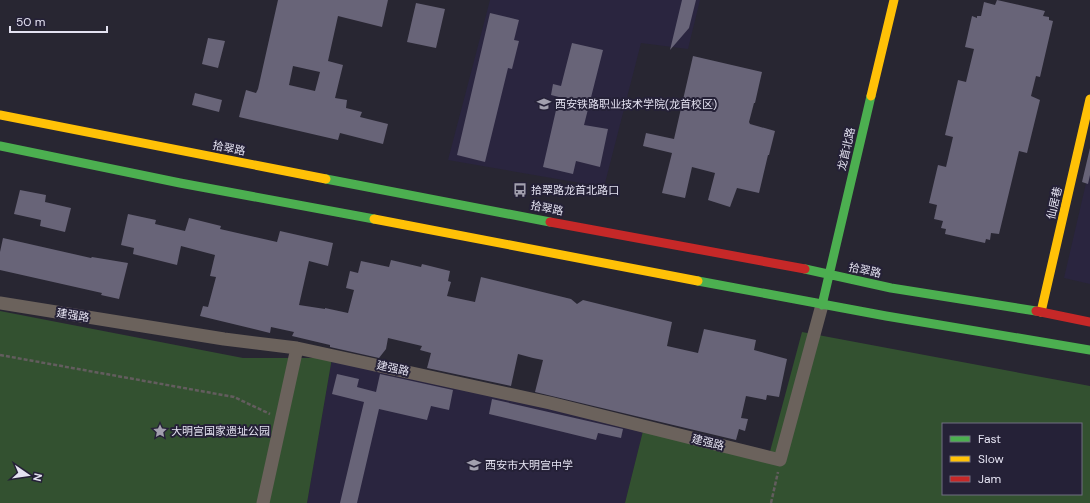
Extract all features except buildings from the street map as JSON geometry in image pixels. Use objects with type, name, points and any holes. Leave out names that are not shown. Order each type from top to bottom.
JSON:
[{"type":"main road","name":"龙首北路","points":[[822,304],[894,0]]},
{"type":"main road","name":"仙居巷","points":[[1041,312],[1090,99]]},
{"type":"main road","name":"拾翠路","points":[[0,115],[405,195],[829,274],[891,288],[1041,312],[1090,322]]},
{"type":"main road","points":[[0,146],[180,182],[886,316],[1090,350]]},
{"type":"street","name":"建强路","points":[[0,303],[224,339],[297,348],[550,402],[780,460]]},
{"type":"street","points":[[780,460],[822,304]]},
{"type":"street","points":[[263,503],[297,348]]},
{"type":"path","points":[[0,355],[234,397],[271,414]]},
{"type":"path","points":[[771,503],[780,460]]},
{"type":"shaded area","name":"西安铁路职业技术学院(龙首校区)","points":[[490,0],[700,0],[688,49],[641,43],[604,187],[448,160]]},
{"type":"shaded area","points":[[1090,166],[1090,284],[1064,278]]},
{"type":"shaded area","name":"西安市大明宫中学","points":[[332,358],[644,427],[625,503],[307,503]]},
{"type":"green space","name":"大明宫国家遗址公园","points":[[0,311],[243,358],[332,358],[307,503],[0,503]]},
{"type":"green space","points":[[802,332],[1090,386],[1090,503],[625,503],[644,427],[768,459]]},
{"type":"traffic: fast","points":[[822,305],[871,96]]},
{"type":"traffic: fast","points":[[0,146],[180,183],[374,219]]},
{"type":"traffic: fast","points":[[326,179],[550,222]]},
{"type":"traffic: fast","points":[[805,269],[891,288],[1036,311]]},
{"type":"traffic: fast","points":[[698,281],[886,316],[1090,350]]},
{"type":"traffic: slow","points":[[871,96],[894,0]]},
{"type":"traffic: slow","points":[[1041,312],[1090,99]]},
{"type":"traffic: slow","points":[[0,115],[326,179]]},
{"type":"traffic: slow","points":[[374,219],[698,281]]},
{"type":"traffic: jam","points":[[550,222],[805,269]]},
{"type":"traffic: jam","points":[[1036,311],[1090,322]]},
{"type":"place","name":"西安铁路职业技术学院(龙首校区)","points":[[544,104]]},
{"type":"place","name":"拾翠路龙首北路口","points":[[520,190]]},
{"type":"place","name":"大明宫国家遗址公园","points":[[160,431]]},
{"type":"place","name":"西安市大明宫中学","points":[[474,465]]}]
